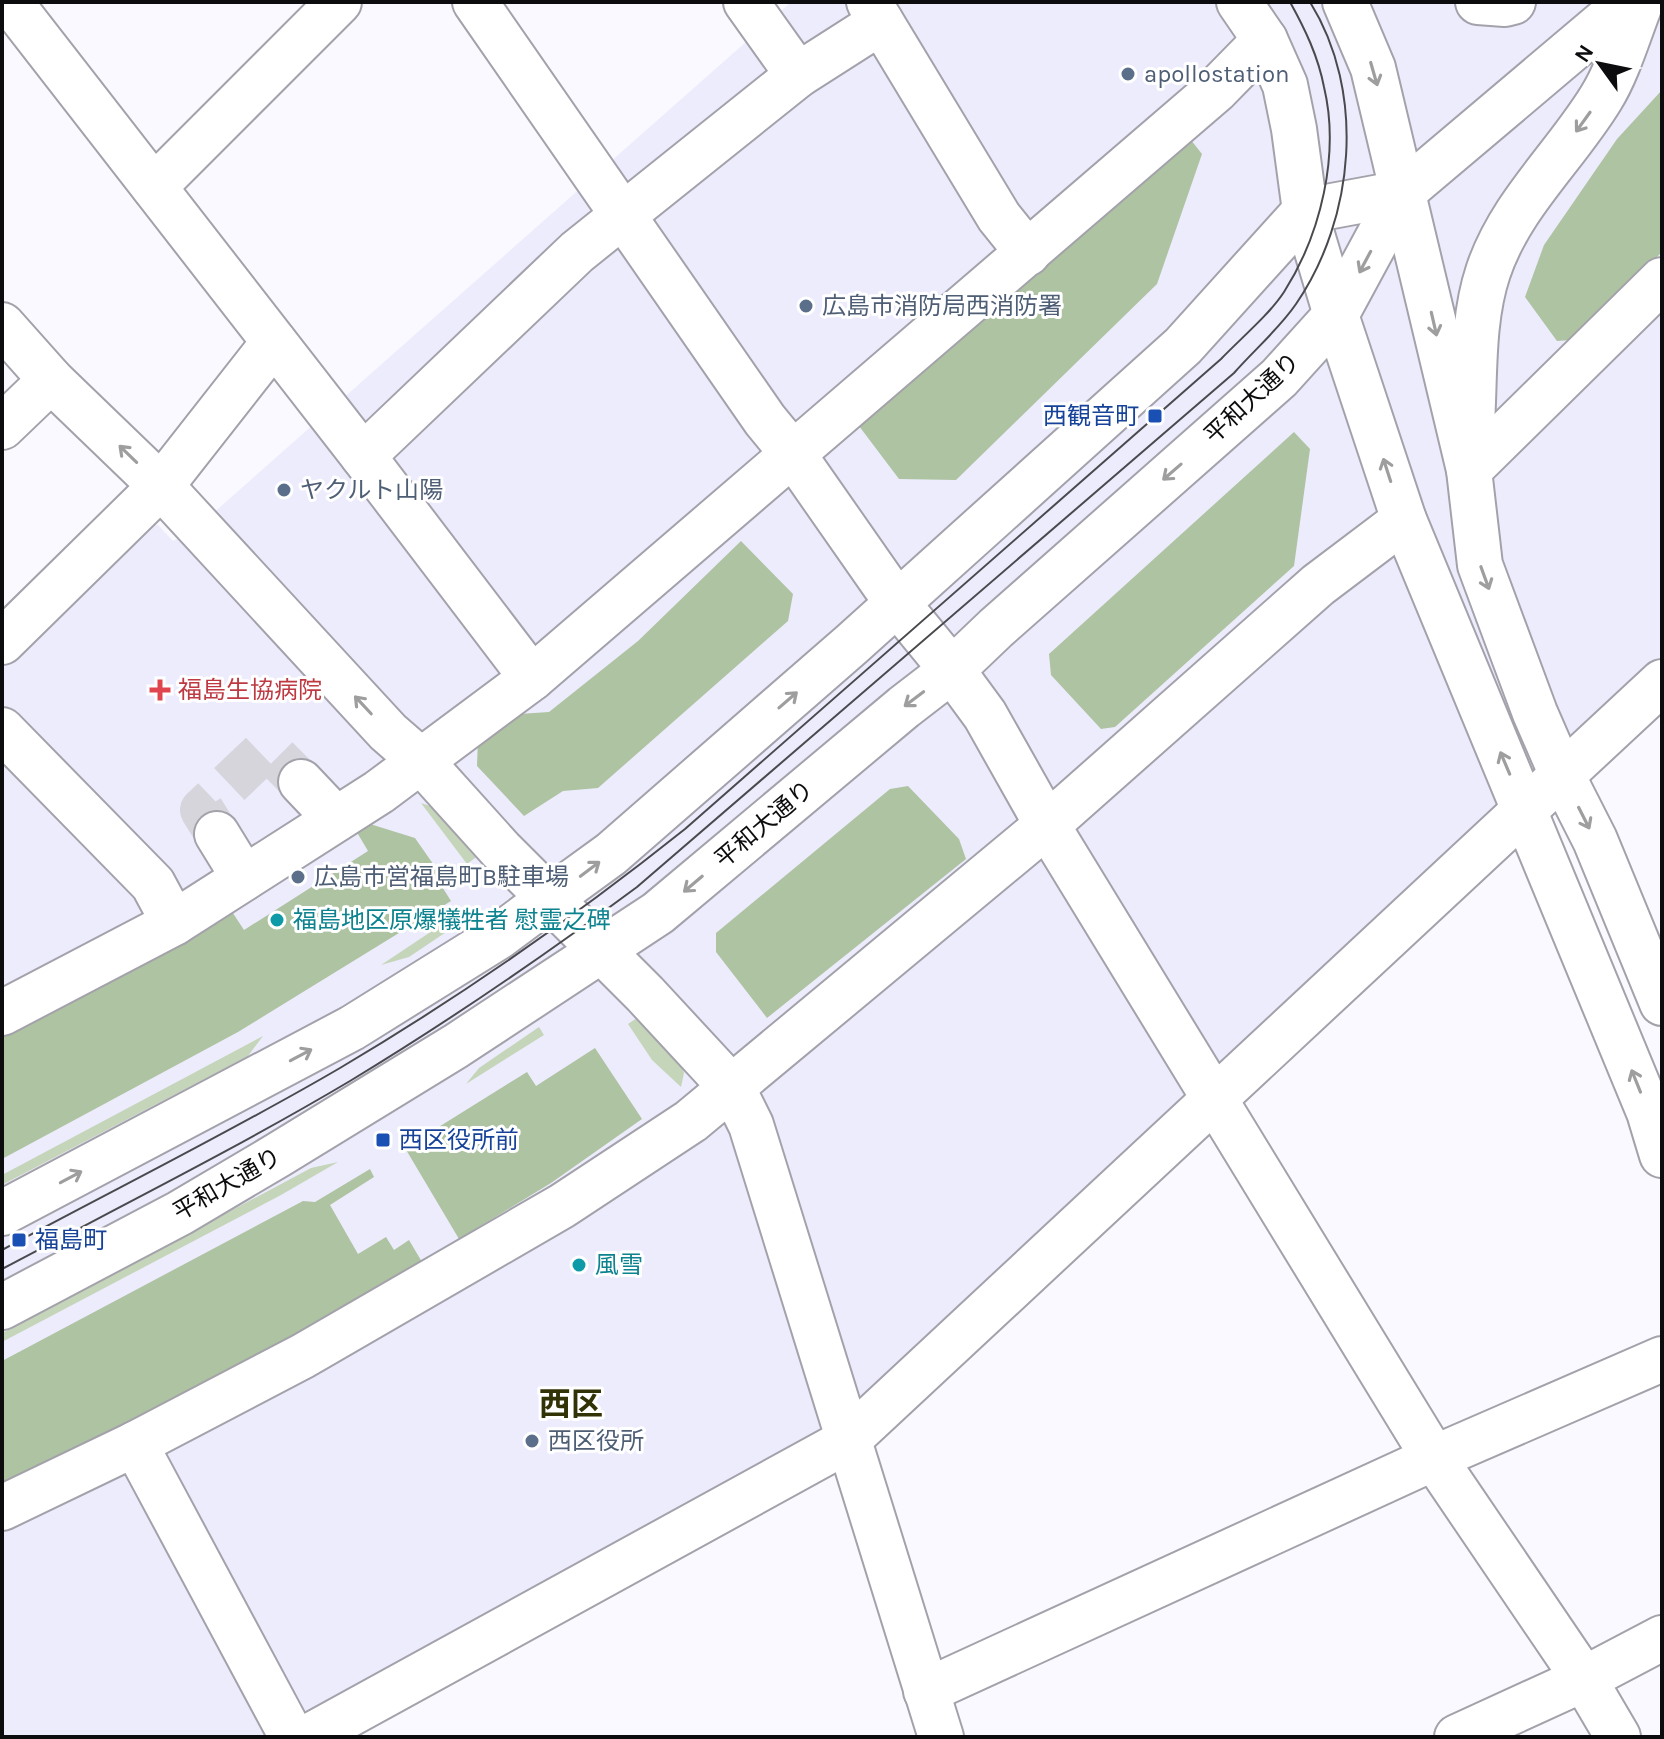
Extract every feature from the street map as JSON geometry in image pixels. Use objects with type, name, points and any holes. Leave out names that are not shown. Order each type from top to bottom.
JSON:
[{"type":"street","points":[[154,187],[339,2]]},
{"type":"street","points":[[475,2],[765,420],[793,454],[897,603],[985,715],[1047,825],[1434,1458],[1584,1679],[1618,1737]]},
{"type":"street","points":[[746,2],[798,75]]},
{"type":"street","points":[[1239,2],[1265,40],[1285,85],[1305,211],[1404,520],[1649,1112],[1662,1155]]},
{"type":"street","points":[[1345,2],[1373,68],[1469,470],[1480,565],[1535,713],[1595,840],[1662,1003]]},
{"type":"street","points":[[1478,2],[1513,2]]},
{"type":"street","name":"平和大通り","points":[[2,1307],[180,1213],[456,1046],[658,913],[952,670],[1279,378],[1336,315],[1402,193],[1628,2]]},
{"type":"street","points":[[1469,470],[1479,316],[1487,274],[1499,246],[1529,195],[1602,97],[1641,2]]},
{"type":"street","points":[[363,456],[577,252],[875,12],[999,217],[1028,253]]},
{"type":"street","points":[[20,18],[363,456],[532,678]]},
{"type":"street","points":[[2,1013],[174,923],[379,792],[419,759],[532,678],[1216,90],[1265,40]]},
{"type":"street","name":"平和大通り","points":[[1305,211],[1402,193]]},
{"type":"street","points":[[2,1213],[352,1028],[498,937],[611,854],[1183,346],[1305,211]]},
{"type":"street","points":[[1469,470],[1662,280]]},
{"type":"street","points":[[2,325],[51,380],[161,486],[388,732],[419,759],[501,850],[733,1089],[751,1125],[941,1737]]},
{"type":"street","points":[[2,642],[161,486],[274,342]]},
{"type":"street","points":[[2,427],[51,380]]},
{"type":"street","points":[[2,1508],[135,1444],[303,1356],[562,1206],[691,1121],[1047,825],[1318,585],[1404,520]]},
{"type":"street","points":[[308,1737],[847,1441],[1662,682]]},
{"type":"street","points":[[2,730],[153,884],[174,923]]},
{"type":"street","points":[[301,782],[336,819]]},
{"type":"street","points":[[217,834],[244,878]]},
{"type":"street","points":[[926,1691],[1434,1458],[1662,1359]]},
{"type":"street","points":[[135,1444],[292,1737]]},
{"type":"street","points":[[1457,1737],[1584,1679],[1662,1638]]},
{"type":"shaded area","points":[[791,2],[1662,2],[1662,675],[826,1469],[318,1737],[2,1737],[2,631],[141,525],[158,525],[173,541],[193,531]]},
{"type":"green space","points":[[1662,90],[1662,252],[1571,340],[1557,341],[1525,297],[1544,245],[1617,139]]},
{"type":"green space","points":[[1187,135],[1202,154],[1157,284],[956,480],[899,479],[859,426]]},
{"type":"green space","points":[[1294,432],[1310,449],[1294,566],[1115,727],[1101,729],[1051,675],[1049,654]]},
{"type":"green space","points":[[741,541],[793,594],[788,621],[598,788],[563,791],[524,816],[477,766],[478,738],[506,715],[549,712],[638,641]]},
{"type":"green space","points":[[908,786],[959,839],[966,859],[767,1018],[716,952],[716,933],[890,789]]},
{"type":"green space","points":[[421,803],[436,808],[479,855],[467,864]]},
{"type":"green space","points":[[352,824],[370,824],[415,838],[445,881],[441,885],[451,901],[238,1032],[2,1159],[2,1038],[213,924],[227,904],[244,930],[368,851]]},
{"type":"green space","points":[[459,913],[464,920],[409,957],[381,965]]},
{"type":"green space","points":[[637,1018],[682,1067],[681,1087],[652,1060],[628,1024]]},
{"type":"green space","points":[[539,1027],[544,1035],[466,1084],[479,1068]]},
{"type":"green space","points":[[263,1036],[248,1056],[2,1185],[2,1175]]},
{"type":"green space","points":[[595,1048],[642,1119],[551,1183],[459,1239],[405,1148],[527,1072],[536,1086]]},
{"type":"green space","points":[[338,1162],[2,1342],[2,1333],[311,1168]]},
{"type":"green space","points":[[370,1169],[374,1177],[330,1205],[358,1254],[386,1237],[394,1250],[409,1240],[422,1262],[314,1324],[2,1488],[2,1361],[303,1201],[315,1202]]},
{"type":"tunnel","points":[[217,834],[202,810],[267,748],[301,782]]},
{"type":"tram line","points":[[2,1250],[340,1068],[429,1013],[560,924],[685,829],[1221,359],[1284,292],[1308,245],[1324,193],[1330,139],[1324,87],[1310,43],[1290,2]]},
{"type":"tram line","points":[[2,1269],[221,1154],[350,1081],[460,1011],[602,913],[637,887],[1234,373],[1296,304],[1316,270],[1331,233],[1341,194],[1346,154],[1346,114],[1340,75],[1328,37],[1310,2]]},
{"type":"place","name":"apollostation","points":[[1128,74]]},
{"type":"place","name":"広島市消防局西消防署","points":[[806,306]]},
{"type":"place","name":"西観音町","points":[[1155,416]]},
{"type":"place","name":"ヤクルト山陽","points":[[284,490]]},
{"type":"place","name":"福島生協病院","points":[[160,690]]},
{"type":"place","name":"広島市営福島町B駐車場","points":[[298,877]]},
{"type":"place","name":"福島地区原爆犠牲者 慰霊之碑","points":[[277,920]]},
{"type":"place","name":"西区役所前","points":[[383,1140]]},
{"type":"place","name":"福島町","points":[[19,1240]]},
{"type":"place","name":"風雪","points":[[579,1265]]},
{"type":"place","name":"西区役所","points":[[532,1441]]},
{"type":"district","name":"西区","points":[[571,1404]]}]
